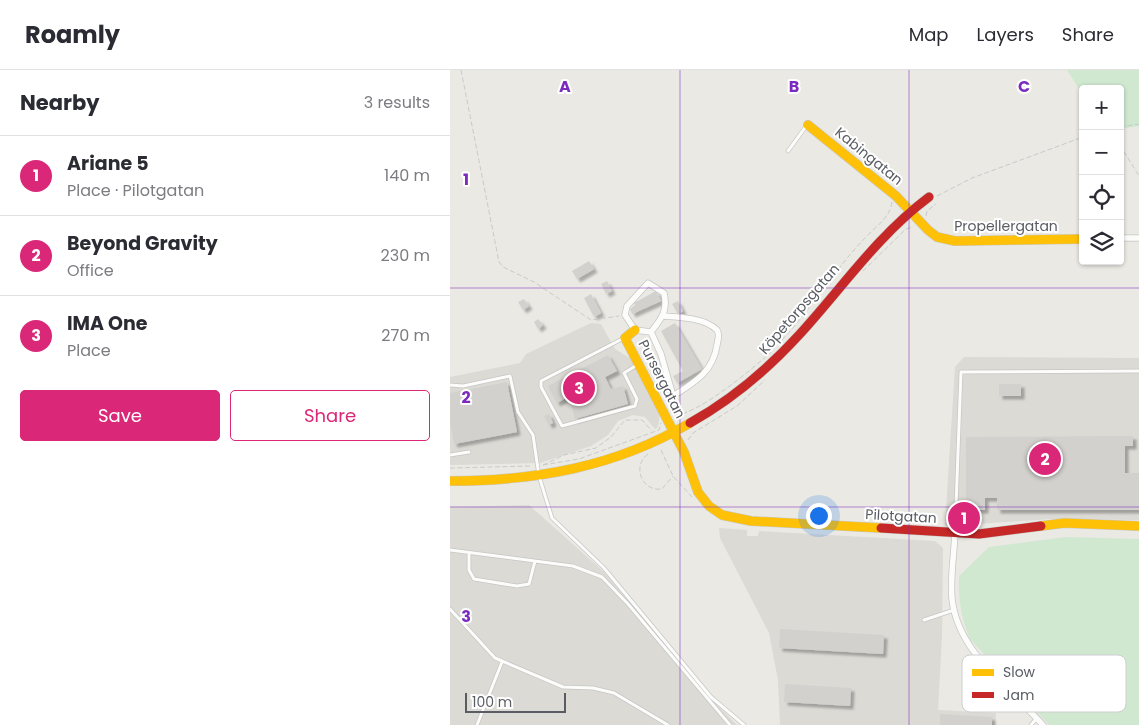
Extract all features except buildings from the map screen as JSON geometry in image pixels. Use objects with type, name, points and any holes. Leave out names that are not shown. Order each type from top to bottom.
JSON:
[{"type":"street","name":"Kabingatan","points":[[808,125],[896,196],[910,211]]},
{"type":"street","name":"Köpetorpsgatan","points":[[450,481],[539,476],[610,459],[674,432],[730,398],[766,369],[799,335],[863,256],[910,211],[929,197]]},
{"type":"street","name":"Propellergatan","points":[[910,211],[928,230],[937,237],[947,240],[1079,239]]},
{"type":"street","points":[[1124,238],[1139,238]]},
{"type":"street","points":[[635,330],[625,315],[627,306],[648,283],[664,293],[666,305],[664,316],[651,332]]},
{"type":"street","points":[[651,332],[661,354],[673,396],[706,374],[716,356],[719,334],[716,330],[685,318],[664,316]]},
{"type":"street","points":[[625,338],[635,330],[651,332]]},
{"type":"street","name":"Pursergatan","points":[[625,338],[674,432]]},
{"type":"street","name":"Pilotgatan","points":[[674,432],[684,452],[698,492],[709,506],[722,515],[751,522],[955,533],[952,592],[954,610],[958,625],[970,647],[978,655]]},
{"type":"street","points":[[955,533],[996,533],[1064,523],[1139,526]]},
{"type":"street","name":"Pilotgatan","points":[[1031,712],[1043,725]]},
{"type":"lane","points":[[788,151],[808,125]]},
{"type":"lane","points":[[625,338],[541,381],[541,387],[562,426],[635,406],[637,400],[624,373],[639,363]]},
{"type":"lane","points":[[955,533],[960,372],[1139,372]]},
{"type":"lane","points":[[450,385],[463,386],[510,376],[518,412],[532,435],[539,476],[552,518],[604,568],[711,697],[744,725]]},
{"type":"lane","points":[[450,455],[469,452]]},
{"type":"lane","points":[[450,550],[573,566],[602,577],[628,604],[730,725]]},
{"type":"lane","points":[[469,552],[469,570],[474,579],[517,586],[529,584],[535,561]]},
{"type":"lane","points":[[450,609],[488,653],[502,662],[564,687],[593,688],[614,693],[668,725]]},
{"type":"lane","points":[[924,620],[954,610]]},
{"type":"lane","points":[[476,725],[502,662]]},
{"type":"lane","points":[[1031,725],[1037,718]]},
{"type":"path","points":[[462,70],[499,262],[503,268],[534,282],[590,320],[625,315]]},
{"type":"path","points":[[1124,126],[1139,124]]},
{"type":"path","points":[[929,197],[934,198],[972,178],[1079,138]]},
{"type":"path","points":[[1124,152],[1139,176]]},
{"type":"path","points":[[779,344],[815,302],[850,255],[889,214],[892,201],[896,196]]},
{"type":"path","points":[[450,468],[542,466],[579,459],[646,436],[659,430],[662,422],[687,413],[712,398],[774,350]]},
{"type":"path","points":[[542,466],[564,456],[596,448],[611,437],[625,420],[642,420],[652,431]]},
{"type":"path","points":[[656,450],[663,447]]},
{"type":"path","points":[[661,450],[673,476],[694,498]]},
{"type":"path","points":[[649,453],[642,460],[640,468],[641,478],[645,485],[653,489],[662,489],[673,476]]},
{"type":"shaded area","points":[[591,323],[601,324],[615,349],[631,359],[660,414],[658,427],[655,429],[645,417],[633,415],[618,421],[608,435],[591,446],[540,463],[450,465],[450,377],[520,363],[526,354]]},
{"type":"shaded area","points":[[964,357],[1139,358],[1139,520],[1051,519],[945,526],[955,367]]},
{"type":"shaded area","points":[[529,505],[603,571],[710,698],[737,725],[450,725],[450,507]]},
{"type":"shaded area","points":[[719,528],[747,530],[747,536],[758,536],[759,531],[935,541],[943,548],[942,636],[938,710],[996,713],[995,725],[780,725],[778,680],[769,633],[720,538]]},
{"type":"green space","points":[[1067,70],[1139,70],[1139,126],[1124,128],[1124,85],[1079,85],[1079,89]]},
{"type":"green space","points":[[1066,537],[1139,539],[1139,725],[1049,725],[1037,712],[1126,712],[1126,655],[985,655],[970,639],[961,608],[959,576],[989,547]]},
{"type":"traffic: slow","points":[[808,125],[896,196],[937,237],[955,241],[1079,239]]},
{"type":"traffic: slow","points":[[635,330],[625,338],[684,452],[698,492],[709,506],[722,515],[751,521],[881,528]]},
{"type":"traffic: slow","points":[[450,481],[513,478],[544,474],[604,461],[633,451],[690,423]]},
{"type":"traffic: slow","points":[[1041,526],[1064,523],[1139,526]]},
{"type":"traffic: jam","points":[[690,423],[748,384],[774,360],[799,335],[876,246],[910,212],[929,197]]},
{"type":"traffic: jam","points":[[881,528],[979,534],[1041,526]]},
{"type":"place","name":"IMA One","points":[[579,388]]},
{"type":"place","name":"Beyond Gravity","points":[[1045,459]]},
{"type":"place","name":"Ariane 5","points":[[964,518]]}]
